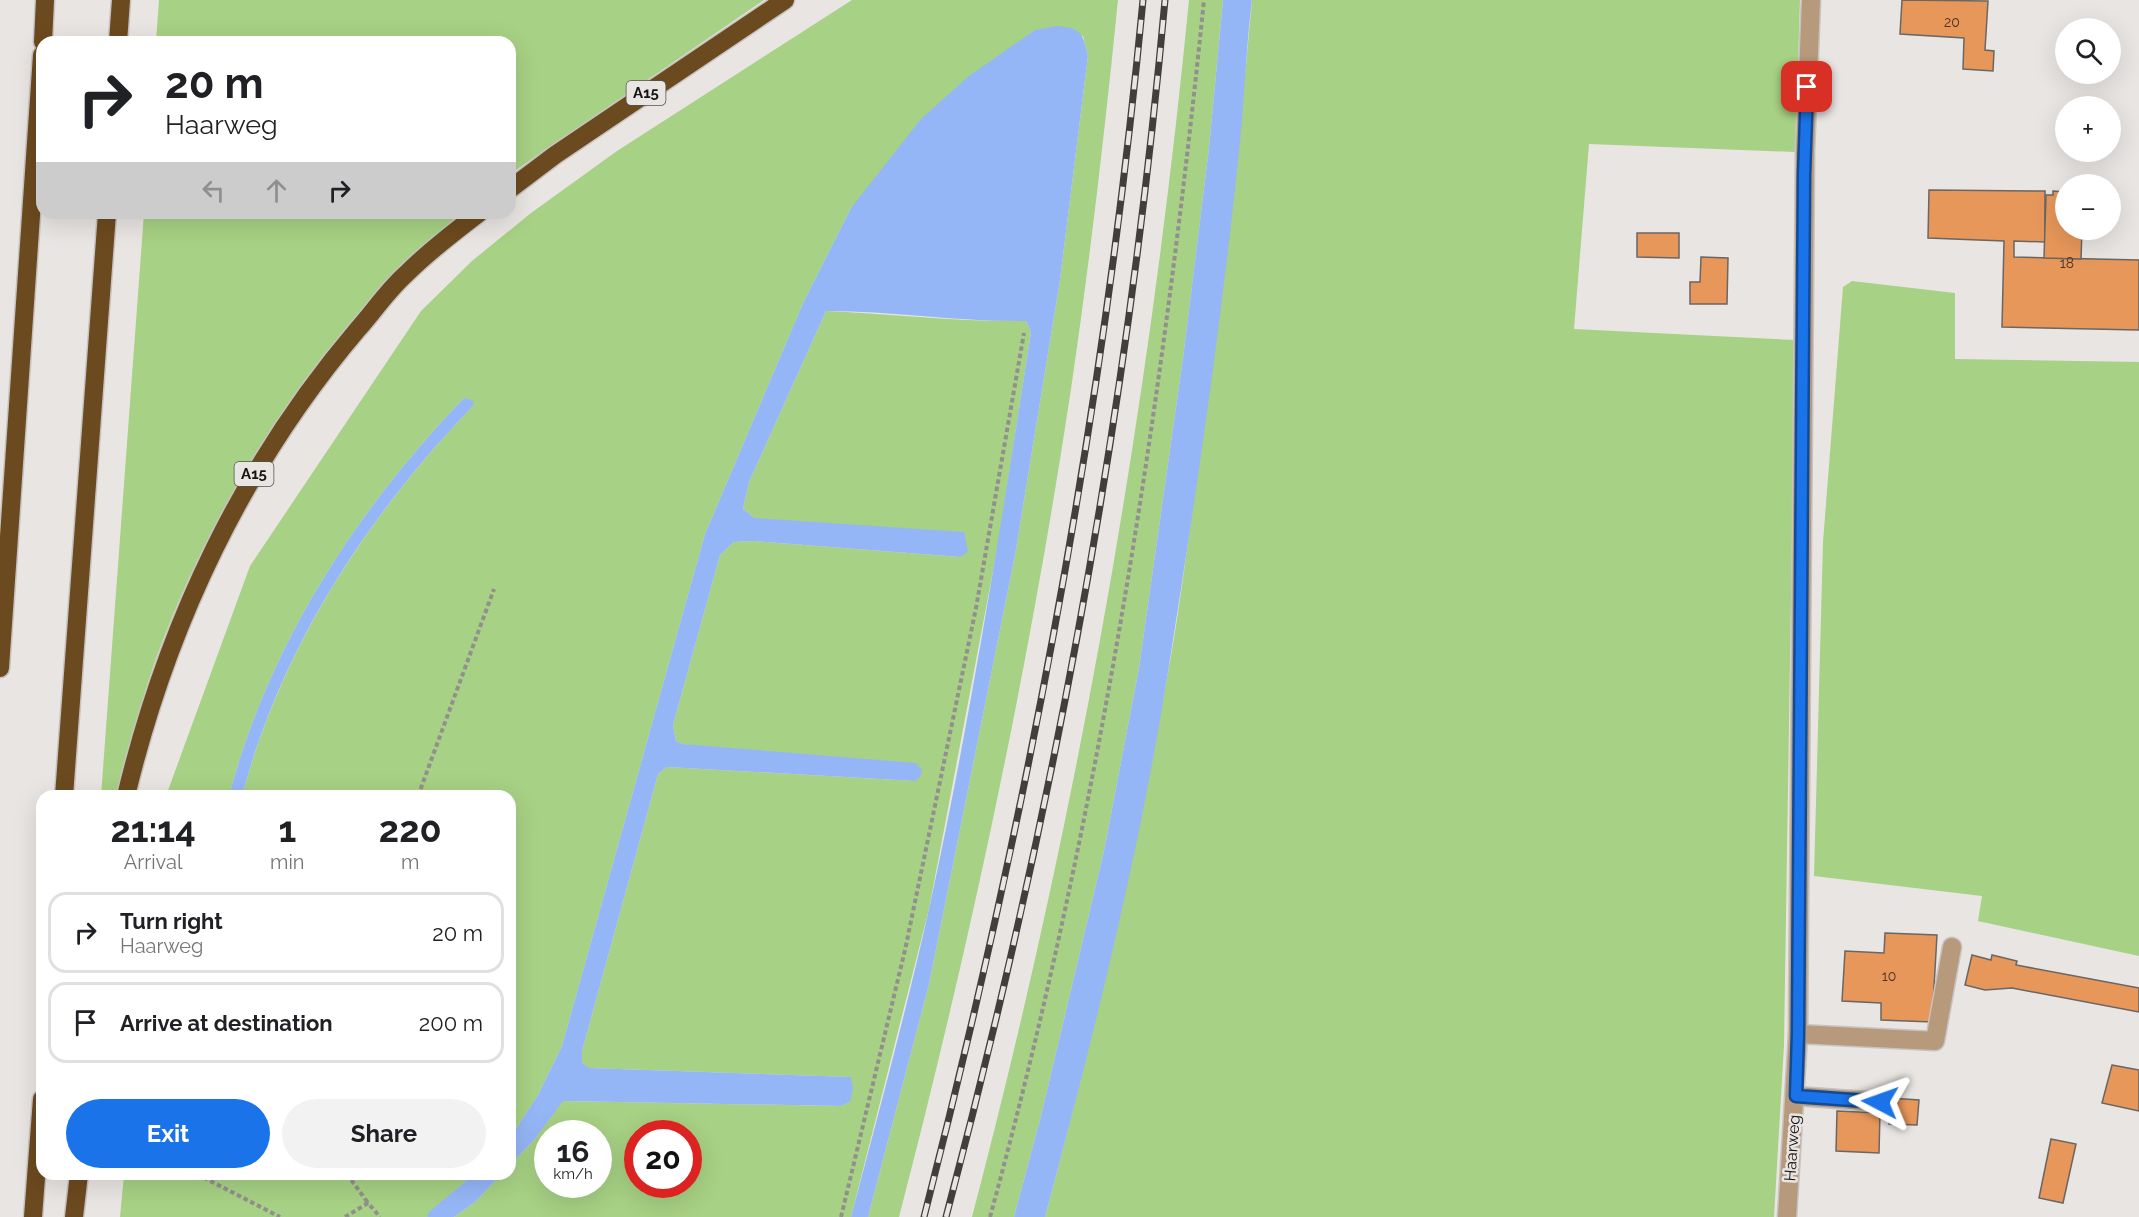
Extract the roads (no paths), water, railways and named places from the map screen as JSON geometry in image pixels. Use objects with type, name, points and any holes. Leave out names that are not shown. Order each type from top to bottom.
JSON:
[{"type":"highway","points":[[43,36],[45,0]]},
{"type":"highway","points":[[118,36],[121,0]]},
{"type":"highway","name":"A15","points":[[516,184],[555,155],[785,0]]},
{"type":"highway","points":[[0,668],[36,143]]},
{"type":"highway","points":[[64,790],[107,219]]},
{"type":"highway","name":"A15","points":[[128,790],[142,732],[173,639],[215,543],[258,467],[320,373],[405,274],[472,219]]},
{"type":"highway","points":[[33,1217],[36,1178]]},
{"type":"highway","points":[[75,1217],[78,1180]]},
{"type":"street","name":"Haarweg","points":[[1787,1217],[1798,1034],[1804,175],[1811,0]]},
{"type":"street","points":[[1798,1034],[1935,1041],[1952,947]]},
{"type":"street","points":[[1796,1096],[1880,1102]]},
{"type":"water","points":[[1223,0],[1252,0],[1242,124],[1208,407],[1156,741],[1114,946],[1045,1217],[1014,1217],[1041,1116],[1104,851],[1139,668],[1183,358],[1209,148]]},
{"type":"water","points":[[1057,26],[1071,28],[1080,33],[1088,56],[1060,280],[1015,555],[929,984],[868,1217],[851,1217],[892,1063],[944,837],[997,549],[1031,332],[1026,321],[826,311],[749,482],[743,509],[755,518],[964,532],[968,552],[960,557],[753,541],[734,542],[720,555],[673,725],[676,741],[683,744],[916,763],[922,770],[920,777],[915,781],[667,767],[658,774],[582,1051],[582,1063],[589,1068],[851,1077],[853,1089],[850,1102],[840,1106],[563,1101],[549,1120],[534,1120],[534,1140],[516,1159],[516,1129],[538,1095],[562,1046],[705,534],[804,301],[851,208],[921,119],[969,76],[1035,30]]},
{"type":"water","points":[[464,398],[474,401],[472,407],[397,493],[363,539],[332,587],[304,637],[280,688],[259,741],[244,790],[231,790],[246,740],[267,686],[292,633],[321,582],[353,533],[387,486]]},
{"type":"water","points":[[467,1180],[496,1180],[475,1202],[454,1217],[427,1217],[429,1212]]},
{"type":"railway","points":[[924,1217],[996,916],[1058,613],[1107,308],[1127,154],[1143,0]]},
{"type":"railway","points":[[946,1217],[1020,917],[1081,613],[1130,307],[1165,0]]}]
